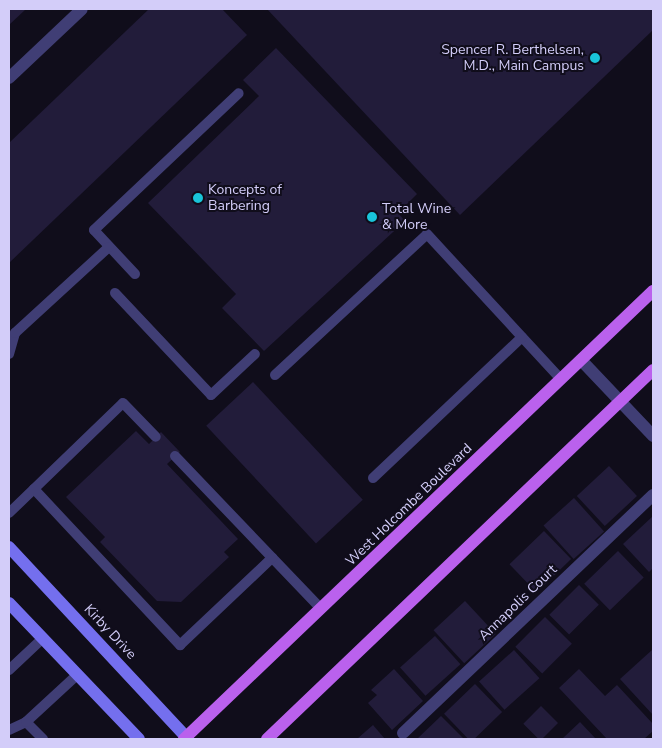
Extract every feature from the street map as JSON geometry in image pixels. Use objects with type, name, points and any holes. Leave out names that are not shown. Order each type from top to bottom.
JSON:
[{"type":"main road","name":"West Holcombe Boulevard","points":[[186,739],[653,291]]},
{"type":"main road","points":[[267,739],[653,370]]},
{"type":"main road","name":"Kirby Drive","points":[[9,546],[186,739]]},
{"type":"main road","points":[[9,603],[139,739]]},
{"type":"street","points":[[9,78],[82,9]]},
{"type":"street","points":[[582,360],[653,436]]},
{"type":"street","name":"Annapolis Court","points":[[403,733],[653,495]]},
{"type":"lane","points":[[135,274],[94,230],[239,93]]},
{"type":"lane","points":[[275,376],[427,234],[561,379]]},
{"type":"lane","points":[[9,354],[15,333],[109,247]]},
{"type":"lane","points":[[115,293],[211,395],[255,354]]},
{"type":"lane","points":[[373,478],[522,337]]},
{"type":"lane","points":[[9,514],[123,403],[156,437]]},
{"type":"lane","points":[[175,456],[321,609]]},
{"type":"lane","points":[[34,489],[180,645],[272,558]]},
{"type":"lane","points":[[9,670],[42,638]]},
{"type":"lane","points":[[9,730],[26,722],[77,675]]},
{"type":"lane","points":[[26,722],[42,739]]},
{"type":"building","points":[[9,9],[26,9],[9,25]]},
{"type":"building","points":[[149,9],[222,9],[247,35],[9,263],[9,143]]},
{"type":"building","points":[[267,9],[653,9],[653,30],[460,215]]},
{"type":"building","points":[[276,48],[417,194],[398,213],[405,221],[264,351],[222,308],[236,294],[148,203],[259,96],[243,80]]},
{"type":"building","points":[[253,382],[363,500],[316,543],[206,426]]},
{"type":"building","points":[[136,431],[149,444],[161,432],[180,452],[167,464],[238,539],[224,552],[229,557],[181,602],[157,601],[100,542],[105,537],[66,497]]},
{"type":"building","points":[[609,466],[637,496],[605,526],[577,496]]},
{"type":"building","points":[[574,498],[604,531],[574,559],[544,525]]},
{"type":"building","points":[[653,516],[653,568],[649,572],[623,544]]},
{"type":"building","points":[[544,531],[571,559],[537,592],[509,564]]},
{"type":"building","points":[[618,551],[644,578],[610,610],[584,584]]},
{"type":"building","points":[[579,585],[599,605],[569,634],[549,615]]},
{"type":"building","points":[[465,601],[496,634],[464,663],[434,630]]},
{"type":"building","points":[[545,617],[572,644],[542,674],[515,647]]},
{"type":"building","points":[[435,636],[460,664],[425,696],[400,667]]},
{"type":"building","points":[[514,650],[539,678],[504,710],[479,681]]},
{"type":"building","points":[[653,651],[653,715],[620,679]]},
{"type":"building","points":[[394,669],[423,701],[392,730],[368,703],[377,695],[371,690]]},
{"type":"building","points":[[579,669],[605,696],[617,685],[653,724],[653,731],[644,739],[607,739],[559,688]]},
{"type":"building","points":[[475,684],[502,712],[474,739],[468,739],[444,714]]},
{"type":"building","points":[[541,706],[558,723],[542,739],[539,739],[523,724]]},
{"type":"building","points":[[441,716],[464,739],[417,739]]},
{"type":"building","points":[[580,722],[596,739],[562,739]]},
{"type":"building","points":[[373,725],[385,739],[357,739]]},
{"type":"place","name":"Spencer R. Berthelsen, M.D., Main Campus","points":[[595,58]]},
{"type":"place","name":"Koncepts of Barbering","points":[[198,198]]},
{"type":"place","name":"Total Wine & More","points":[[372,217]]}]
